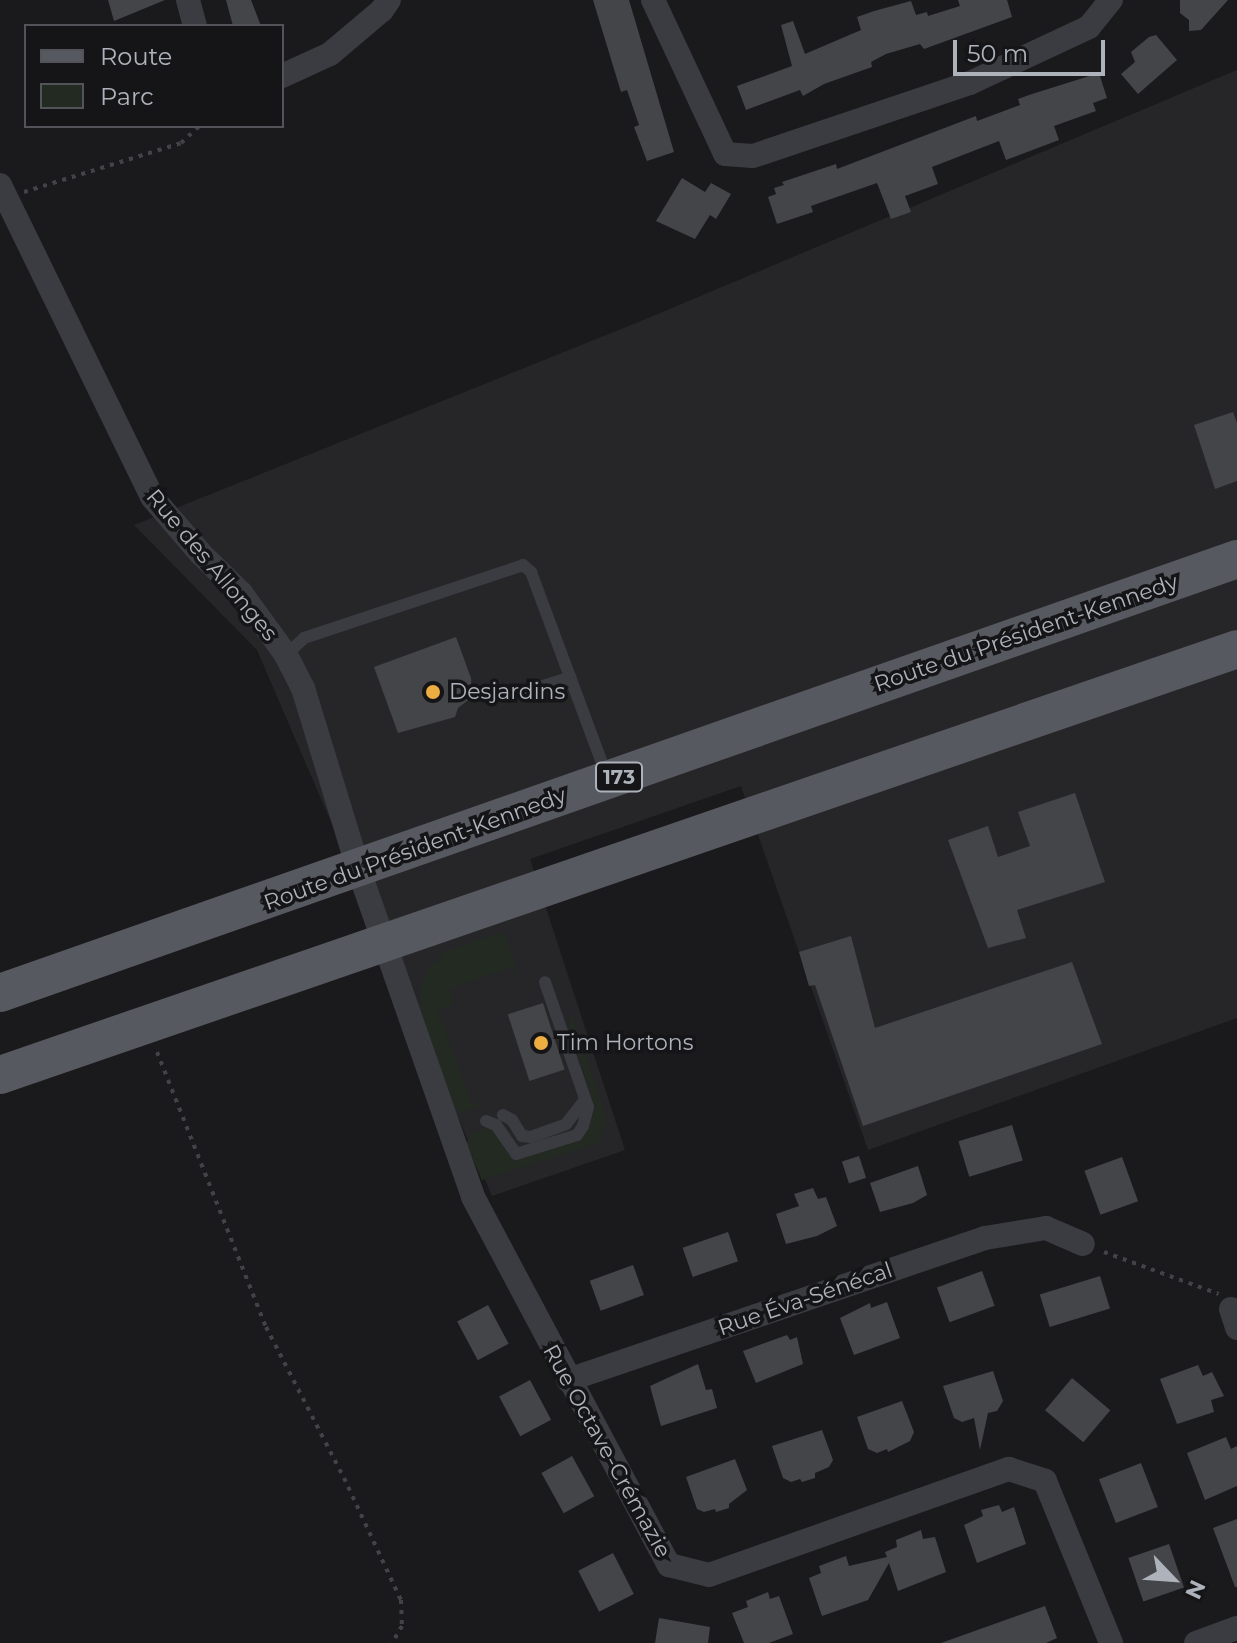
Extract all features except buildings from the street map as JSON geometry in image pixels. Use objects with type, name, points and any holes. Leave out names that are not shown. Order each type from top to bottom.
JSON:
[{"type":"main road","name":"Route du Président-Kennedy","points":[[0,993],[1237,559]]},
{"type":"main road","points":[[0,1075],[1237,649]]},
{"type":"street","points":[[188,0],[194,24]]},
{"type":"street","points":[[284,75],[330,54],[382,10],[389,0]]},
{"type":"street","points":[[653,0],[725,154],[753,156],[970,83],[1089,27],[1111,0]]},
{"type":"street","name":"Rue des Allonges","points":[[3,191],[152,497],[192,544],[241,593],[286,655],[303,688],[384,942]]},
{"type":"street","name":"Rue Octave-Crémazie","points":[[384,942],[473,1197],[669,1565],[709,1575],[1009,1469],[1045,1481],[1111,1643]]},
{"type":"street","name":"Rue Éva-Sénécal","points":[[568,1380],[985,1238],[1046,1228],[1083,1244]]},
{"type":"street","points":[[1196,1643],[1237,1628]]},
{"type":"lane","points":[[286,655],[304,638],[523,565],[531,572],[609,780]]},
{"type":"lane","points":[[521,693],[571,677]]},
{"type":"lane","points":[[486,1121],[496,1125],[512,1150],[521,1154],[577,1135],[586,1116],[585,1100],[545,982]]},
{"type":"lane","points":[[503,1115],[512,1120],[522,1136],[531,1137],[566,1124],[585,1100]]},
{"type":"path","points":[[3,191],[181,143],[197,128]]},
{"type":"path","points":[[146,1024],[266,1327],[401,1600],[402,1626],[392,1643]]},
{"type":"path","points":[[1083,1244],[1234,1310]]},
{"type":"shaded area","points":[[1237,70],[1237,1018],[868,1150],[741,786],[530,859],[625,1150],[492,1196],[257,650],[134,525],[641,321]]},
{"type":"green space","points":[[498,933],[506,936],[519,979],[512,967],[449,989],[453,1004],[438,1010],[471,1104],[484,1102],[481,1106],[461,1112],[454,1108],[418,1005],[422,1003],[420,991],[429,967],[442,957],[441,953]]},
{"type":"green space","points":[[571,1013],[607,1120],[598,1143],[482,1180],[466,1143],[473,1133],[491,1126],[515,1161],[579,1140],[585,1135],[595,1109],[568,1022]]},
{"type":"place","name":"Desjardins","points":[[433,692]]},
{"type":"place","name":"Tim Hortons","points":[[541,1043]]}]
